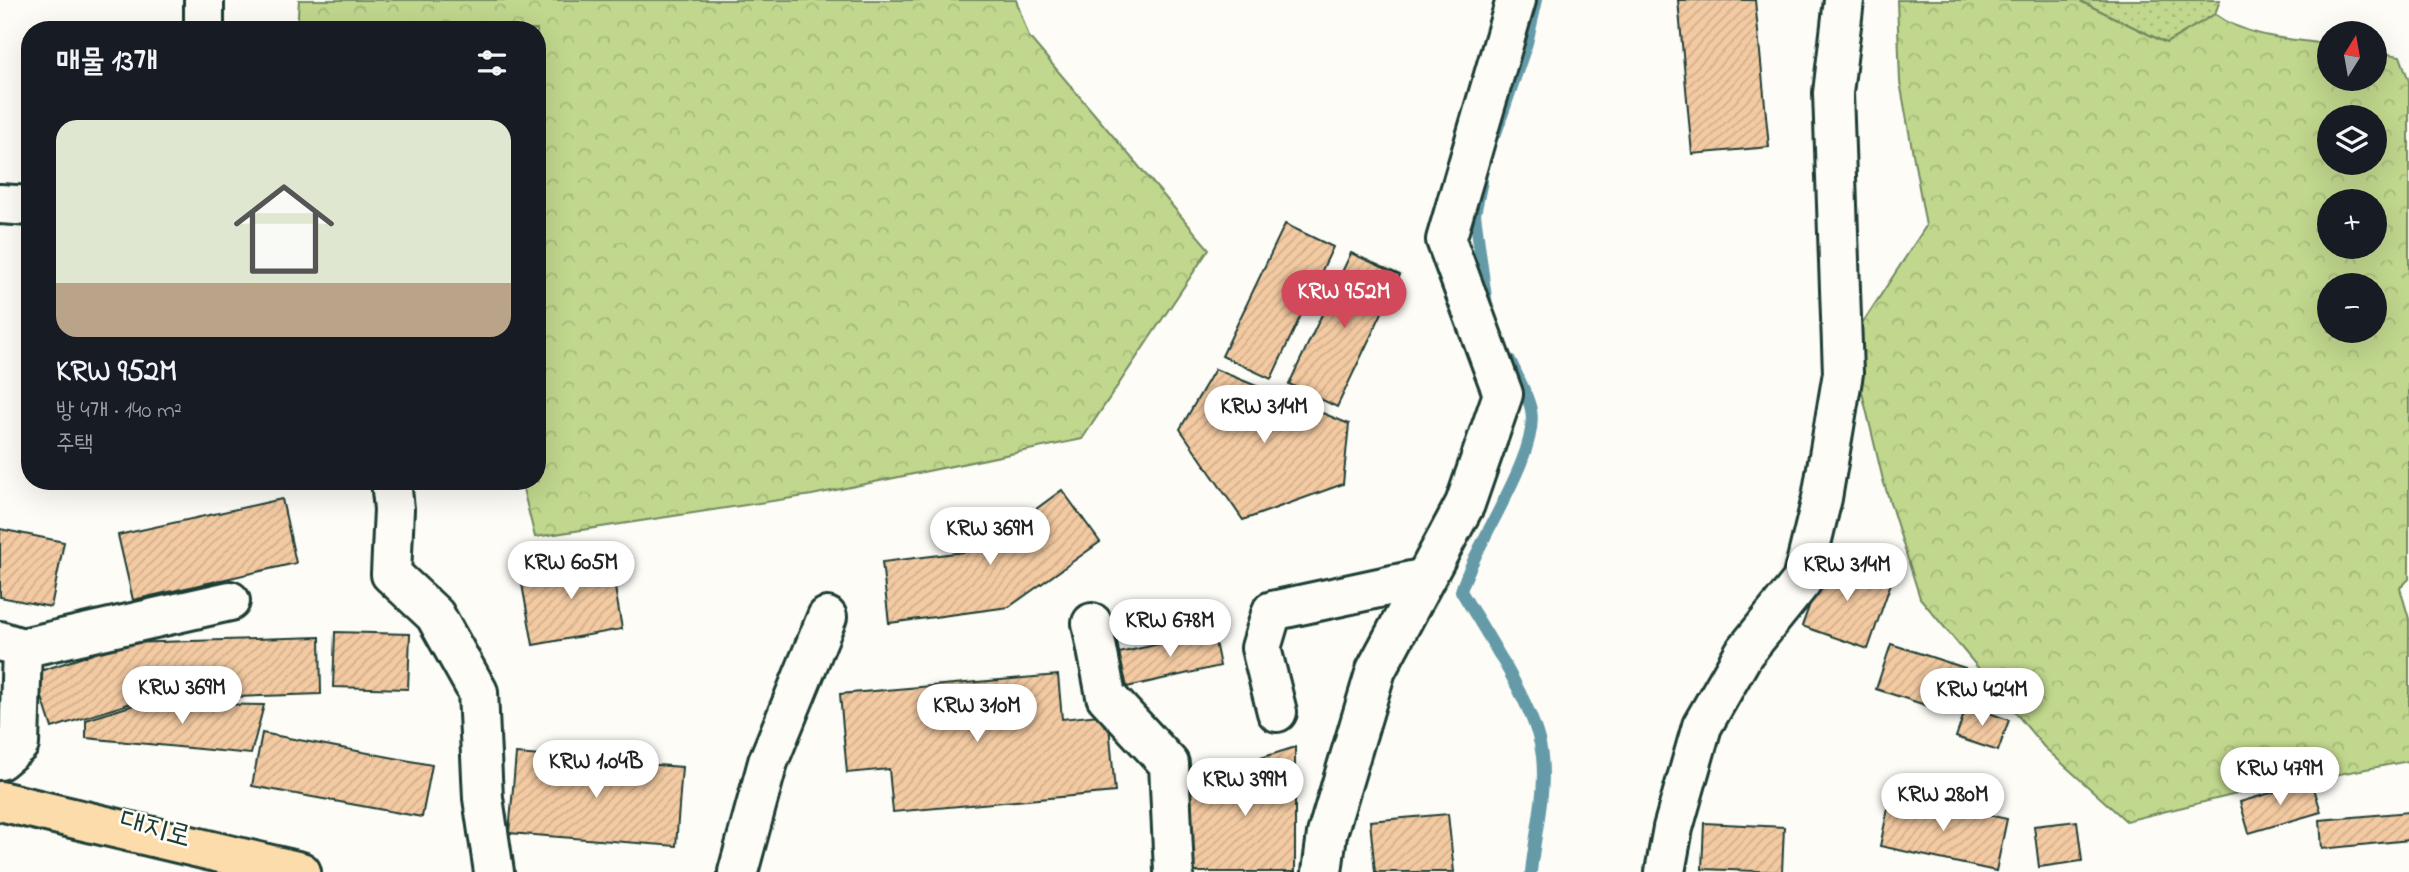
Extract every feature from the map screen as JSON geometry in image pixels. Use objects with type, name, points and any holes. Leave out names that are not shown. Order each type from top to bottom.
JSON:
[{"type":"main road","name":"대지로","points":[[0,801],[301,872]]},
{"type":"street","points":[[1322,872],[1327,834],[1376,670],[1465,504],[1503,394],[1446,240],[1516,0]]},
{"type":"street","points":[[1665,872],[1673,828],[1702,726],[1744,653],[1802,581],[1822,498],[1843,373],[1833,93],[1844,0]]},
{"type":"street","points":[[0,204],[21,205]]},
{"type":"street","points":[[392,490],[394,509],[391,574],[435,615],[478,692],[483,798],[495,872]]},
{"type":"street","points":[[1277,712],[1261,648],[1272,611],[1425,578]]},
{"type":"street","points":[[0,760],[19,744],[11,644],[230,601]]},
{"type":"street","points":[[738,872],[768,762],[827,617]]},
{"type":"street","points":[[1091,623],[1106,696],[1169,764],[1174,872]]},
{"type":"street","name":"대지로","points":[[0,784],[312,872]]},
{"type":"green space","points":[[299,0],[1016,0],[1029,37],[1209,249],[1082,439],[812,495],[535,537],[523,490],[546,490],[546,21],[298,21]]},
{"type":"green space","points":[[1897,0],[2078,0],[2166,43],[2215,14],[2255,33],[2317,43],[2317,91],[2387,91],[2387,53],[2400,56],[2409,81],[2409,579],[2400,588],[2409,619],[2409,761],[2249,791],[2126,821],[2044,747],[1920,598],[1883,480],[1850,342],[1926,226],[1900,82]]},
{"type":"green space","points":[[2078,0],[2220,0],[2215,14],[2166,43]]},
{"type":"building","points":[[1678,0],[1755,0],[1769,147],[1692,154]]},
{"type":"building","points":[[1285,224],[1333,247],[1271,379],[1222,356]]},
{"type":"building","points":[[1351,253],[1400,275],[1337,407],[1289,384]]},
{"type":"building","points":[[1215,369],[1349,424],[1343,484],[1243,520],[1180,429]]},
{"type":"building","points":[[1062,490],[1100,542],[1009,607],[889,623],[882,562],[980,550]]},
{"type":"building","points":[[282,499],[296,563],[133,600],[118,535]]},
{"type":"building","points":[[0,529],[64,542],[51,607],[0,597]]},
{"type":"building","points":[[1827,557],[1892,580],[1868,649],[1802,626]]},
{"type":"building","points":[[610,558],[622,629],[533,645],[520,573]]},
{"type":"building","points":[[335,632],[410,634],[408,689],[333,687]]},
{"type":"building","points":[[1213,632],[1220,666],[1127,687],[1119,653]]},
{"type":"building","points":[[320,637],[321,694],[141,700],[52,728],[34,673],[127,643]]},
{"type":"building","points":[[1891,644],[1965,668],[1950,713],[1876,689]]},
{"type":"building","points":[[1058,675],[1062,719],[1108,714],[1115,792],[893,812],[889,769],[847,773],[840,694]]},
{"type":"building","points":[[140,703],[264,705],[251,754],[86,738],[86,720]]},
{"type":"building","points":[[1967,705],[2009,720],[1998,751],[1956,737]]},
{"type":"building","points":[[262,733],[432,765],[422,817],[252,786]]},
{"type":"building","points":[[1295,747],[1295,872],[1188,872],[1189,781]]},
{"type":"building","points":[[516,754],[682,767],[676,846],[509,833]]},
{"type":"building","points":[[2312,781],[2321,812],[2249,833],[2240,802]]},
{"type":"building","points":[[1891,794],[2007,819],[1996,871],[1880,846]]},
{"type":"building","points":[[2409,812],[2409,840],[2322,849],[2320,820]]},
{"type":"building","points":[[1448,814],[1454,872],[1375,872],[1370,821]]},
{"type":"building","points":[[2077,821],[2082,861],[2039,867],[2034,826]]},
{"type":"building","points":[[1704,823],[1784,827],[1782,872],[1702,869]]},
{"type":"waterway","points":[[1496,133],[1527,43],[1537,0]]},
{"type":"waterway","points":[[1482,181],[1475,214],[1487,305]]},
{"type":"waterway","points":[[1510,360],[1530,404],[1531,428],[1516,474],[1468,571],[1461,591],[1517,687],[1540,744],[1542,792],[1531,872]]}]
